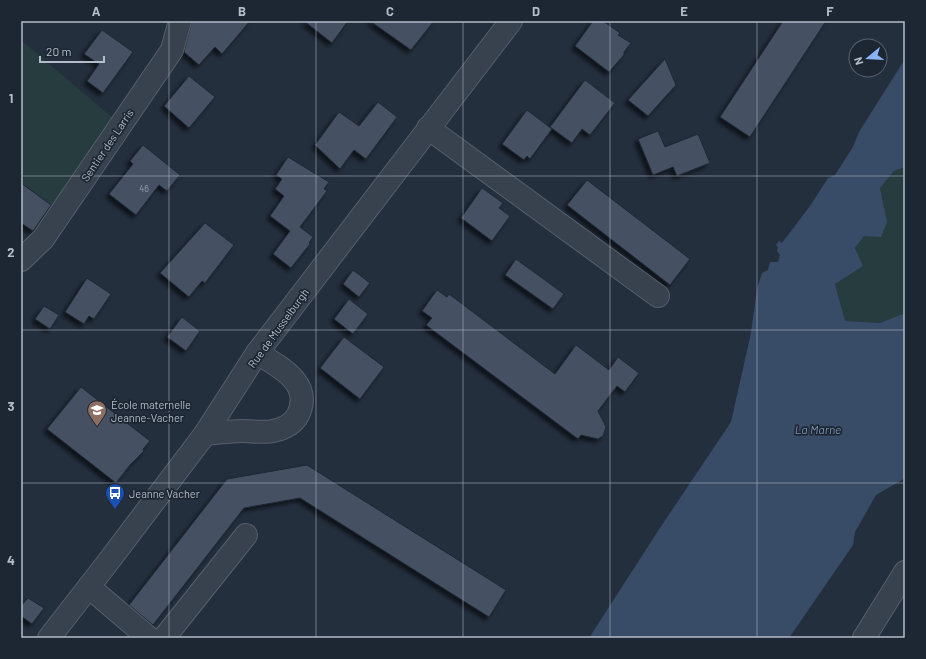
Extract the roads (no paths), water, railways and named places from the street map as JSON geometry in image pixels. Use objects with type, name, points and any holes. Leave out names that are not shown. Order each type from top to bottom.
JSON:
[{"type":"street","name":"Sentier des Larris","points":[[21,260],[43,239],[172,50],[180,21]]},
{"type":"street","name":"Rue de Musselburgh","points":[[49,638],[205,434],[257,353],[511,21]]},
{"type":"street","points":[[428,128],[658,296]]},
{"type":"street","points":[[205,434],[241,431],[272,432],[285,428],[295,420],[302,406],[301,391],[294,378],[257,353]]},
{"type":"street","points":[[164,638],[246,534]]},
{"type":"street","points":[[864,638],[905,572]]},
{"type":"street","points":[[89,587],[149,638]]},
{"type":"water","name":"La Marne","points":[[905,59],[905,167],[894,171],[880,188],[887,222],[881,237],[864,236],[855,248],[863,266],[835,284],[845,321],[880,323],[905,313],[905,476],[902,480],[876,495],[855,532],[853,545],[789,638],[589,638],[731,422],[751,333],[757,289],[762,273],[768,270],[770,262],[778,262],[780,255],[777,251],[778,247],[776,245],[779,241],[782,243],[810,206],[828,178],[835,175],[853,147],[859,132]]},
{"type":"place","name":"École maternelle Jeanne-Vacher","points":[[97,427]]},
{"type":"place","name":"Jeanne Vacher","points":[[115,510]]}]
